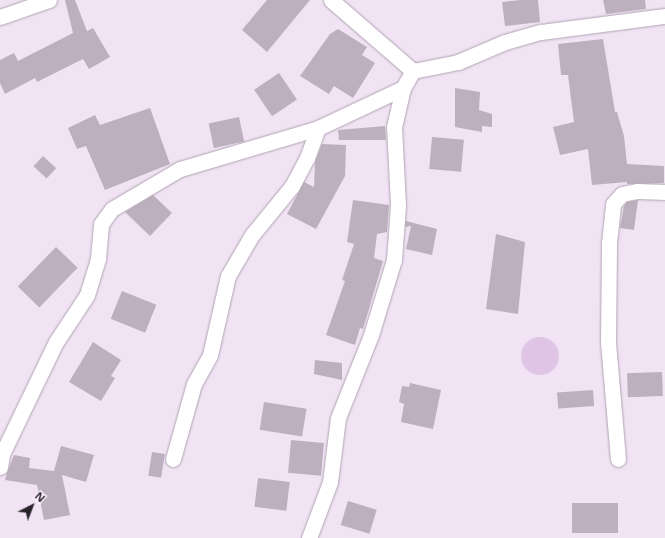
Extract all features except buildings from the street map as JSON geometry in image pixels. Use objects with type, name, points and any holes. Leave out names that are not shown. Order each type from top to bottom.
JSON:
[{"type":"street","points":[[0,17],[48,0]]},
{"type":"street","points":[[331,0],[413,71]]},
{"type":"street","points":[[309,538],[330,482],[338,418],[371,335],[394,260],[398,205],[394,127],[403,88],[413,71],[458,62],[505,42],[541,32],[665,16]]},
{"type":"street","points":[[0,467],[2,454],[56,342],[88,295],[98,259],[101,224],[112,210],[180,169],[318,128],[403,88]]},
{"type":"street","points":[[173,459],[194,384],[210,354],[228,276],[252,235],[292,186],[307,158],[318,128]]},
{"type":"street","points":[[618,460],[608,342],[609,243],[614,204],[622,194],[638,191],[665,192]]},
{"type":"shaded area","points":[[540,337],[553,343],[559,356],[553,369],[540,375],[527,369],[521,356],[527,343]]}]
